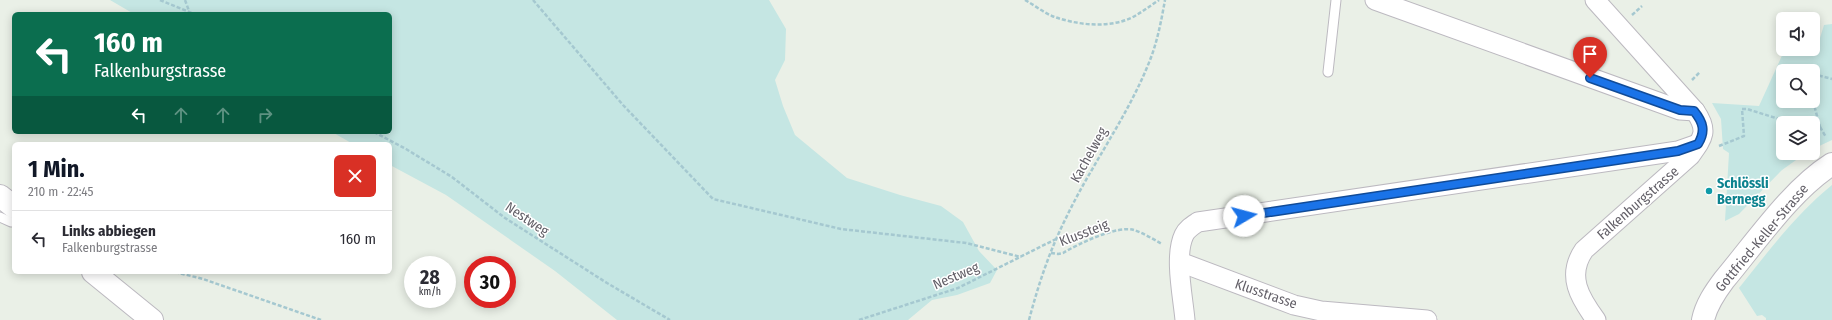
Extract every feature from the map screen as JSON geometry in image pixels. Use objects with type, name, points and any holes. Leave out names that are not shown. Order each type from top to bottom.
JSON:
[{"type":"street","points":[[1375,0],[1680,110],[1694,111]]},
{"type":"street","name":"Falkenburgstrasse","points":[[1595,0],[1694,111],[1703,127],[1703,137],[1690,156],[1679,168],[1584,250],[1577,259],[1575,272],[1577,286],[1582,301],[1596,320]]},
{"type":"street","points":[[1185,320],[1180,262],[1182,241],[1185,234],[1198,222],[1678,151],[1698,144]]},
{"type":"street","name":"Gottfried-Keller-Strasse","points":[[1703,320],[1713,296],[1724,280],[1801,189],[1820,172],[1832,164]]},
{"type":"street","points":[[0,196],[12,205]]},
{"type":"street","name":"Klusstrasse","points":[[1180,262],[1294,304],[1321,311],[1427,320]]},
{"type":"street","points":[[95,274],[152,320]]},
{"type":"lane","points":[[1328,72],[1336,0]]},
{"type":"lane","points":[[0,217],[12,222]]},
{"type":"path","points":[[160,0],[189,11]]},
{"type":"path","points":[[185,0],[189,11]]},
{"type":"path","points":[[533,0],[623,105],[713,199],[840,228],[966,243],[1021,257]]},
{"type":"path","points":[[1025,0],[1050,15],[1093,24],[1108,23],[1132,18],[1159,0]]},
{"type":"path","name":"Kachelweg","points":[[1029,320],[1034,299],[1065,219],[1141,81],[1158,38],[1165,0]]},
{"type":"path","points":[[1629,18],[1642,6]]},
{"type":"path","points":[[1689,83],[1700,72]]},
{"type":"path","points":[[1820,76],[1832,79]]},
{"type":"path","points":[[1725,144],[1744,136],[1742,109],[1747,109],[1776,118]]},
{"type":"path","points":[[1820,127],[1826,138]]},
{"type":"path","name":"Nestweg","points":[[378,134],[452,177],[505,218],[607,283],[670,320]]},
{"type":"path","name":"Klussteig","points":[[1051,253],[1058,254],[1097,236],[1122,229],[1134,230],[1168,247]]},
{"type":"path","name":"Nestweg","points":[[859,320],[958,288],[1056,239]]},
{"type":"path","points":[[183,274],[203,279],[321,320]]},
{"type":"shaded area","points":[[110,0],[769,0],[786,29],[785,60],[775,80],[783,106],[795,135],[847,178],[941,206],[963,222],[979,251],[997,270],[990,283],[957,295],[932,300],[908,320],[617,320],[555,271],[446,195],[392,166],[392,142],[350,142],[336,134],[392,134],[392,12],[131,12]]},
{"type":"shaded area","points":[[1832,24],[1832,140],[1820,146],[1820,116],[1776,116],[1776,160],[1796,160],[1782,170],[1739,214],[1725,221],[1729,153],[1723,149],[1721,119],[1712,103],[1759,106],[1776,69],[1776,108],[1820,108],[1820,64],[1778,64],[1782,56],[1820,56],[1820,38],[1824,25]]},
{"type":"shaded area","points":[[1832,185],[1832,320],[1766,320],[1766,318],[1762,315],[1757,316],[1739,288],[1794,221]]},
{"type":"place","name":"Schlössli Bernegg","points":[[1709,191]]},
{"type":"route","points":[[1244,216],[1678,151],[1698,144],[1703,137],[1703,127],[1700,119],[1694,111],[1680,110],[1590,78]]}]
